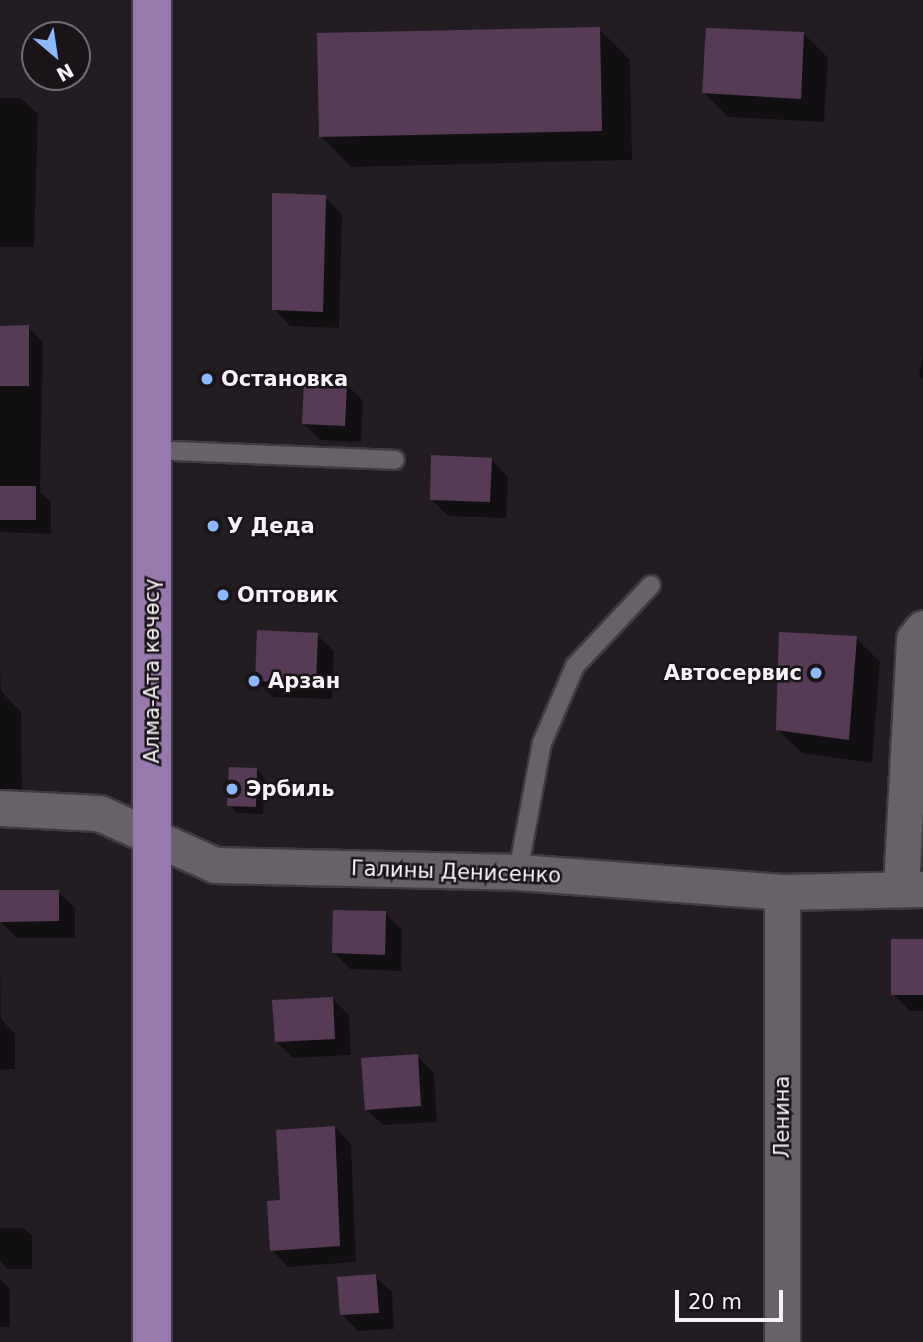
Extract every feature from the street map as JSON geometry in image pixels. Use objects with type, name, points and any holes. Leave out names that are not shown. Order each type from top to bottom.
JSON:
[{"type":"highway","name":"Алма-Ата көчөсү","points":[[152,0],[152,1342]]},
{"type":"street","points":[[912,889],[914,639],[923,628]]},
{"type":"street","name":"Галины Денисенко","points":[[0,808],[99,813],[215,865],[518,872],[782,892],[912,889]]},
{"type":"street","name":"Ленина","points":[[782,892],[782,1342]]},
{"type":"lane","points":[[151,450],[395,460]]},
{"type":"lane","points":[[518,872],[542,743],[575,666],[651,585]]},
{"type":"building","points":[[600,27],[602,131],[319,137],[317,33]]},
{"type":"building","points":[[706,28],[804,32],[801,99],[702,93]]},
{"type":"building","points":[[272,193],[326,195],[323,312],[272,310]]},
{"type":"building","points":[[29,325],[29,386],[0,386],[0,326]]},
{"type":"building","points":[[304,380],[347,383],[345,426],[302,424]]},
{"type":"building","points":[[431,455],[492,458],[490,502],[430,500]]},
{"type":"building","points":[[0,486],[36,486],[36,520],[0,520]]},
{"type":"building","points":[[257,630],[318,633],[316,683],[255,681]]},
{"type":"building","name":"Автосервис","points":[[779,632],[857,636],[849,740],[776,730]]},
{"type":"building","points":[[229,767],[257,768],[256,807],[227,806]]},
{"type":"building","points":[[0,890],[59,890],[59,921],[0,922]]},
{"type":"building","points":[[333,910],[386,911],[385,955],[332,953]]},
{"type":"building","points":[[891,939],[923,939],[923,995],[891,995]]},
{"type":"building","points":[[333,997],[335,1039],[275,1042],[272,1000]]},
{"type":"building","points":[[418,1054],[421,1106],[365,1110],[361,1058]]},
{"type":"building","points":[[335,1126],[340,1246],[270,1251],[267,1201],[280,1200],[276,1130]]},
{"type":"building","points":[[376,1274],[379,1313],[340,1315],[337,1277]]},
{"type":"place","name":"Остановка","points":[[207,379]]},
{"type":"place","name":"У Деда","points":[[213,526]]},
{"type":"place","name":"Оптовик","points":[[223,595]]},
{"type":"place","name":"Автосервис","points":[[816,673]]},
{"type":"place","name":"Арзан","points":[[254,681]]},
{"type":"place","name":"Эрбиль","points":[[232,789]]}]
